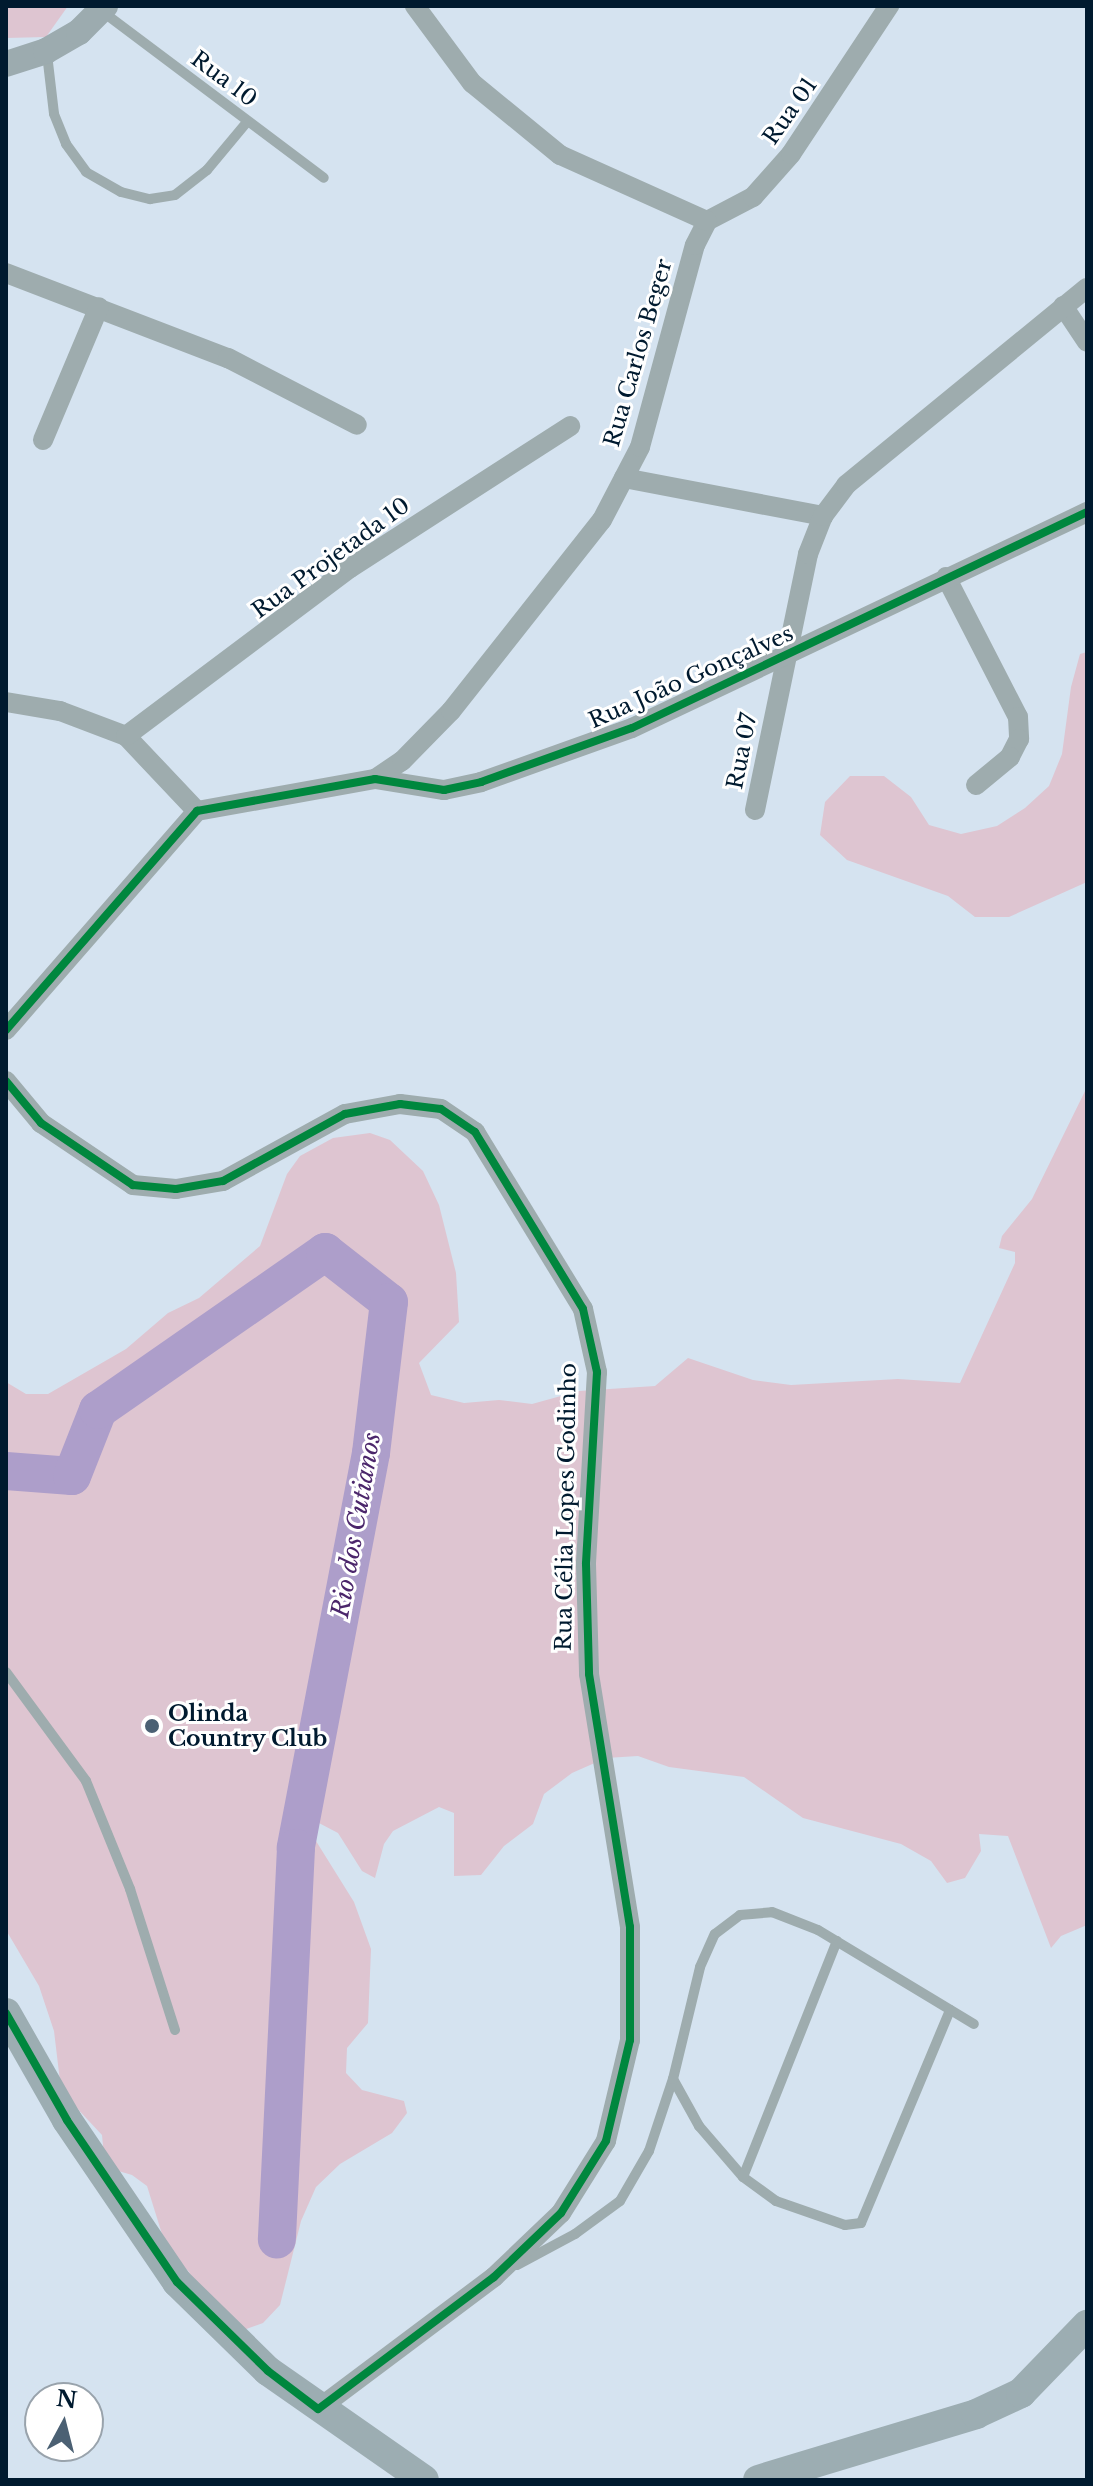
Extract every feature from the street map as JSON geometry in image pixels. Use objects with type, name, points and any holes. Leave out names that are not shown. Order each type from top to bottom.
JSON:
[{"type":"main road","points":[[6,64],[46,51],[103,8]]},
{"type":"main road","points":[[6,2013],[67,2120],[177,2282],[252,2356],[318,2409],[424,2480]]},
{"type":"main road","points":[[758,2480],[988,2409],[1021,2393],[1087,2325]]},
{"type":"street","points":[[415,6],[472,83],[560,155],[707,221]]},
{"type":"street","name":"Rua 01","points":[[707,221],[753,197],[791,154],[889,6]]},
{"type":"street","name":"Rua Carlos Beger","points":[[375,779],[402,761],[451,711],[566,571],[624,478],[640,447],[695,245],[707,221]]},
{"type":"street","points":[[6,273],[228,358],[357,425]]},
{"type":"street","name":"Rua 07","points":[[755,810],[808,554],[823,516],[846,485],[1087,288]]},
{"type":"street","points":[[1063,306],[1087,342]]},
{"type":"street","points":[[43,440],[99,307]]},
{"type":"street","name":"Rua Projetada 10","points":[[126,736],[350,568],[570,426]]},
{"type":"street","points":[[624,478],[823,516]]},
{"type":"street","name":"Rua João Gonçalves","points":[[197,811],[375,779],[444,790],[481,782],[632,728],[1087,512]]},
{"type":"street","points":[[946,577],[1018,717],[1019,739],[1010,757],[976,785]]},
{"type":"street","points":[[6,702],[60,711],[126,736],[197,811],[6,1030]]},
{"type":"street","name":"Rua Célia Lopes Godinho","points":[[6,1081],[41,1123],[133,1185],[176,1189],[223,1181],[345,1114],[400,1104],[441,1109],[475,1132],[583,1309],[597,1372],[586,1564],[589,1674],[630,1927],[630,2040],[606,2141],[561,2213],[494,2277],[318,2409]]},
{"type":"lane","name":"Rua 10","points":[[103,8],[247,122],[324,178]]},
{"type":"lane","points":[[46,51],[54,114],[66,144],[86,172],[121,192],[150,199],[175,195],[207,170],[247,122]]},
{"type":"lane","points":[[6,1672],[86,1781],[130,1889],[175,2030]]},
{"type":"lane","points":[[494,2277],[575,2234],[620,2201],[649,2151],[673,2079],[700,1967],[715,1934],[740,1915],[772,1912],[837,1941],[974,2024]]},
{"type":"lane","points":[[743,2177],[837,1941]]},
{"type":"lane","points":[[673,2079],[699,2126],[743,2177],[776,2201],[845,2225],[861,2223],[950,2010]]},
{"type":"shaded area","points":[[6,6],[68,6],[46,37],[6,38]]},
{"type":"shaded area","points":[[1087,652],[1087,882],[1009,917],[975,917],[948,896],[847,860],[820,835],[825,802],[850,776],[884,776],[911,797],[929,825],[961,834],[997,826],[1025,808],[1049,786],[1062,754],[1071,687],[1080,654]]},
{"type":"shaded area","points":[[1087,1087],[1087,1925],[1061,1936],[1051,1948],[1008,1836],[979,1834],[981,1851],[965,1878],[947,1883],[931,1861],[901,1844],[803,1818],[744,1777],[669,1767],[638,1756],[606,1758],[572,1773],[544,1794],[533,1824],[504,1846],[481,1875],[454,1876],[454,1813],[439,1807],[393,1831],[384,1844],[375,1878],[362,1871],[338,1833],[317,1822],[311,1833],[354,1902],[371,1949],[368,2023],[347,2048],[346,2073],[362,2090],[404,2101],[407,2113],[392,2133],[340,2164],[316,2187],[301,2221],[280,2305],[263,2323],[238,2332],[212,2316],[189,2272],[167,2250],[147,2186],[132,2175],[105,2167],[102,2135],[73,2104],[60,2081],[54,2031],[39,1986],[6,1930],[6,1382],[26,1394],[48,1394],[126,1349],[168,1313],[199,1298],[260,1246],[287,1174],[300,1156],[333,1138],[370,1133],[390,1140],[423,1171],[439,1205],[456,1273],[459,1322],[419,1363],[431,1395],[464,1403],[499,1400],[532,1404],[579,1391],[655,1386],[688,1358],[753,1380],[791,1385],[898,1379],[960,1383],[1015,1263],[1015,1252],[999,1248],[1002,1236],[1032,1199]]},
{"type":"waterway","name":"Rio dos Cutianos","points":[[6,1471],[72,1476],[98,1410],[325,1252],[389,1302],[371,1453],[296,1848],[277,2240]]},
{"type":"cycle path","points":[[6,1030],[197,811],[375,779],[444,790],[481,782],[632,728],[1087,512]]},
{"type":"cycle path","points":[[6,1081],[41,1123],[133,1185],[176,1189],[223,1181],[345,1114],[400,1104],[441,1109],[475,1132],[583,1309],[597,1372],[586,1564],[589,1674],[630,1927],[630,2040],[606,2141],[561,2213],[494,2277],[318,2409],[268,2371],[177,2282],[67,2120],[6,2013]]},
{"type":"place","name":"Olinda Country Club","points":[[152,1726]]}]
